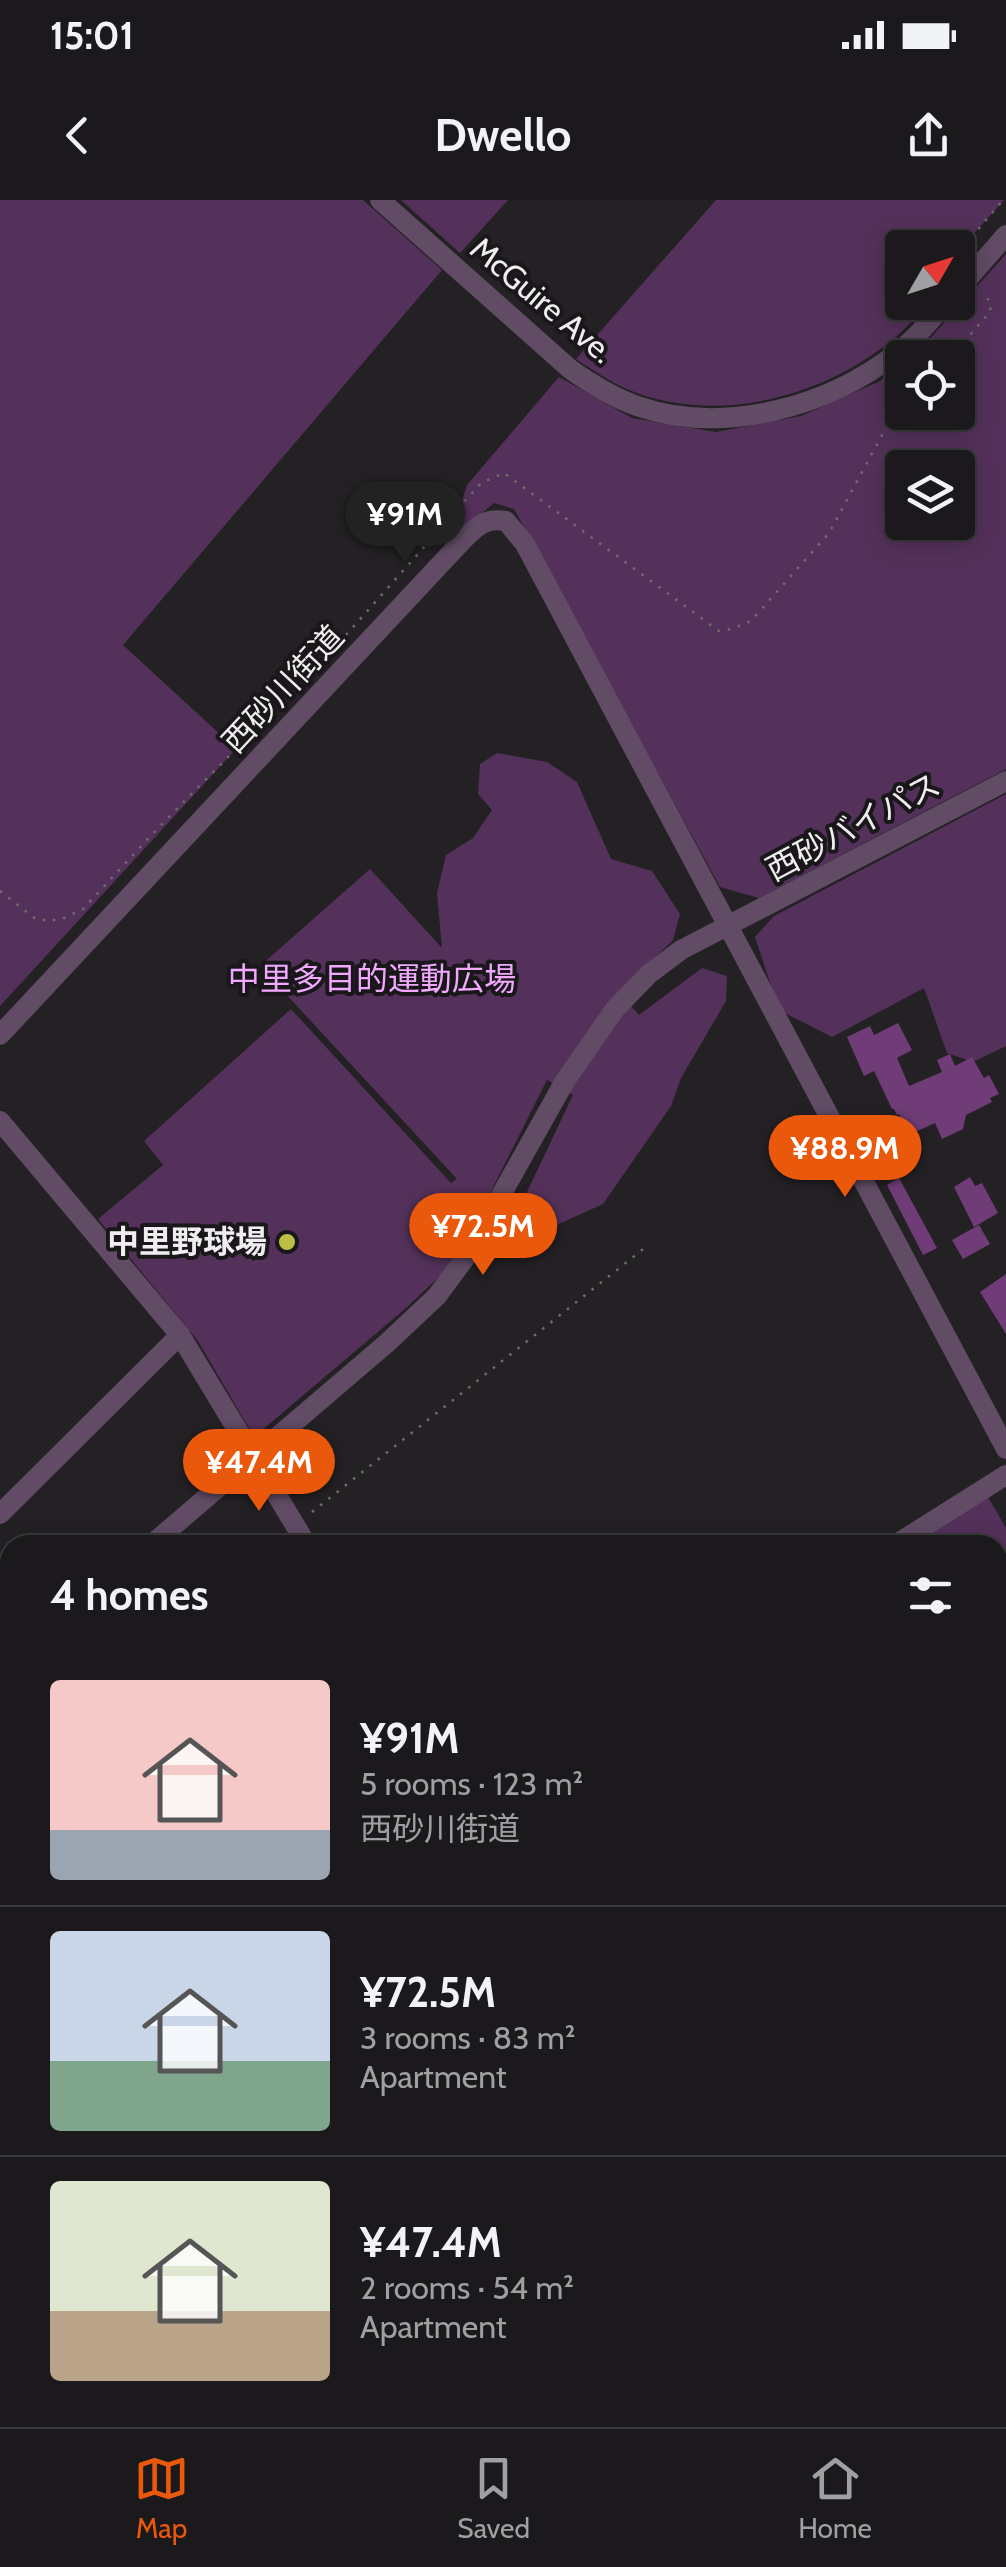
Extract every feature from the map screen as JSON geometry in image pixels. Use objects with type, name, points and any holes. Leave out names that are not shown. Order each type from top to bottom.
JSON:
[{"type":"street","name":"McGuire Ave.","points":[[380,200],[570,369],[619,398],[666,413],[689,417],[744,415],[779,409],[832,392],[901,350],[929,320]]},
{"type":"street","points":[[975,270],[1006,235]]},
{"type":"street","name":"西砂川街道","points":[[0,1035],[464,539],[480,524],[493,519],[506,521],[525,544],[728,926]]},
{"type":"street","name":"西砂バイパス","points":[[164,1535],[438,1296],[468,1254],[565,1080],[615,1009],[649,974],[681,950],[1006,781]]},
{"type":"street","points":[[728,926],[1006,1449]]},
{"type":"street","points":[[0,1121],[180,1335],[301,1535]]},
{"type":"street","points":[[0,1514],[180,1335]]},
{"type":"street","points":[[911,1535],[1006,1475]]},
{"type":"path","points":[[975,233],[1004,200]]},
{"type":"path","points":[[966,340],[990,312],[988,296],[975,290]]},
{"type":"path","points":[[343,639],[482,483],[504,473],[719,631],[741,625],[751,621],[829,533],[886,430]]},
{"type":"path","points":[[0,890],[37,920],[60,920],[83,909],[318,666]]},
{"type":"path","points":[[295,1526],[647,1246]]},
{"type":"green space","points":[[0,200],[363,200],[442,270],[123,645],[236,749],[0,1006]]},
{"type":"green space","points":[[401,200],[508,200],[460,253]]},
{"type":"green space","points":[[716,200],[1004,200],[975,232],[885,230],[885,320],[912,320],[863,361],[800,391],[731,405],[662,400],[622,387],[576,359]]},
{"type":"green space","points":[[1006,254],[1006,769],[759,898],[720,887],[514,509],[494,503],[450,540],[467,485],[559,377],[632,418],[716,432],[801,416],[885,377],[885,430],[975,430],[975,340],[929,340],[947,320],[975,320],[975,288]]},
{"type":"green space","name":"中里多目的運動広場","points":[[497,753],[547,762],[577,782],[611,859],[652,871],[680,914],[673,940],[619,993],[639,1015],[702,968],[727,976],[726,1001],[681,1078],[671,1106],[603,1204],[499,1251],[573,1095],[547,1080],[456,1261],[254,1437],[198,1341],[98,1219],[163,1165],[144,1141],[291,1009],[451,1183],[457,1179],[260,966],[370,869],[442,948],[437,893],[446,855],[473,838],[492,810],[478,794],[480,764]]},
{"type":"green space","points":[[1006,794],[1006,1046],[973,1062],[947,1053],[924,988],[832,1037],[779,1010],[755,937],[774,916]]},
{"type":"green space","points":[[988,1497],[1006,1528],[1006,1535],[927,1535]]},
{"type":"building","points":[[898,1023],[912,1050],[897,1058],[909,1086],[942,1072],[937,1060],[950,1054],[955,1066],[972,1057],[984,1078],[989,1075],[999,1094],[966,1115],[963,1129],[942,1139],[935,1123],[909,1135],[874,1071],[864,1076],[847,1037],[870,1026],[874,1035]]},
{"type":"building","points":[[970,1177],[975,1186],[982,1183],[998,1213],[974,1227],[954,1187]]},
{"type":"building","points":[[899,1178],[937,1248],[923,1255],[887,1185]]},
{"type":"building","points":[[979,1225],[990,1244],[963,1259],[952,1240]]},
{"type":"building","points":[[1006,1274],[1006,1334],[980,1292]]},
{"type":"place","name":"中里野球場","points":[[287,1242]]}]
